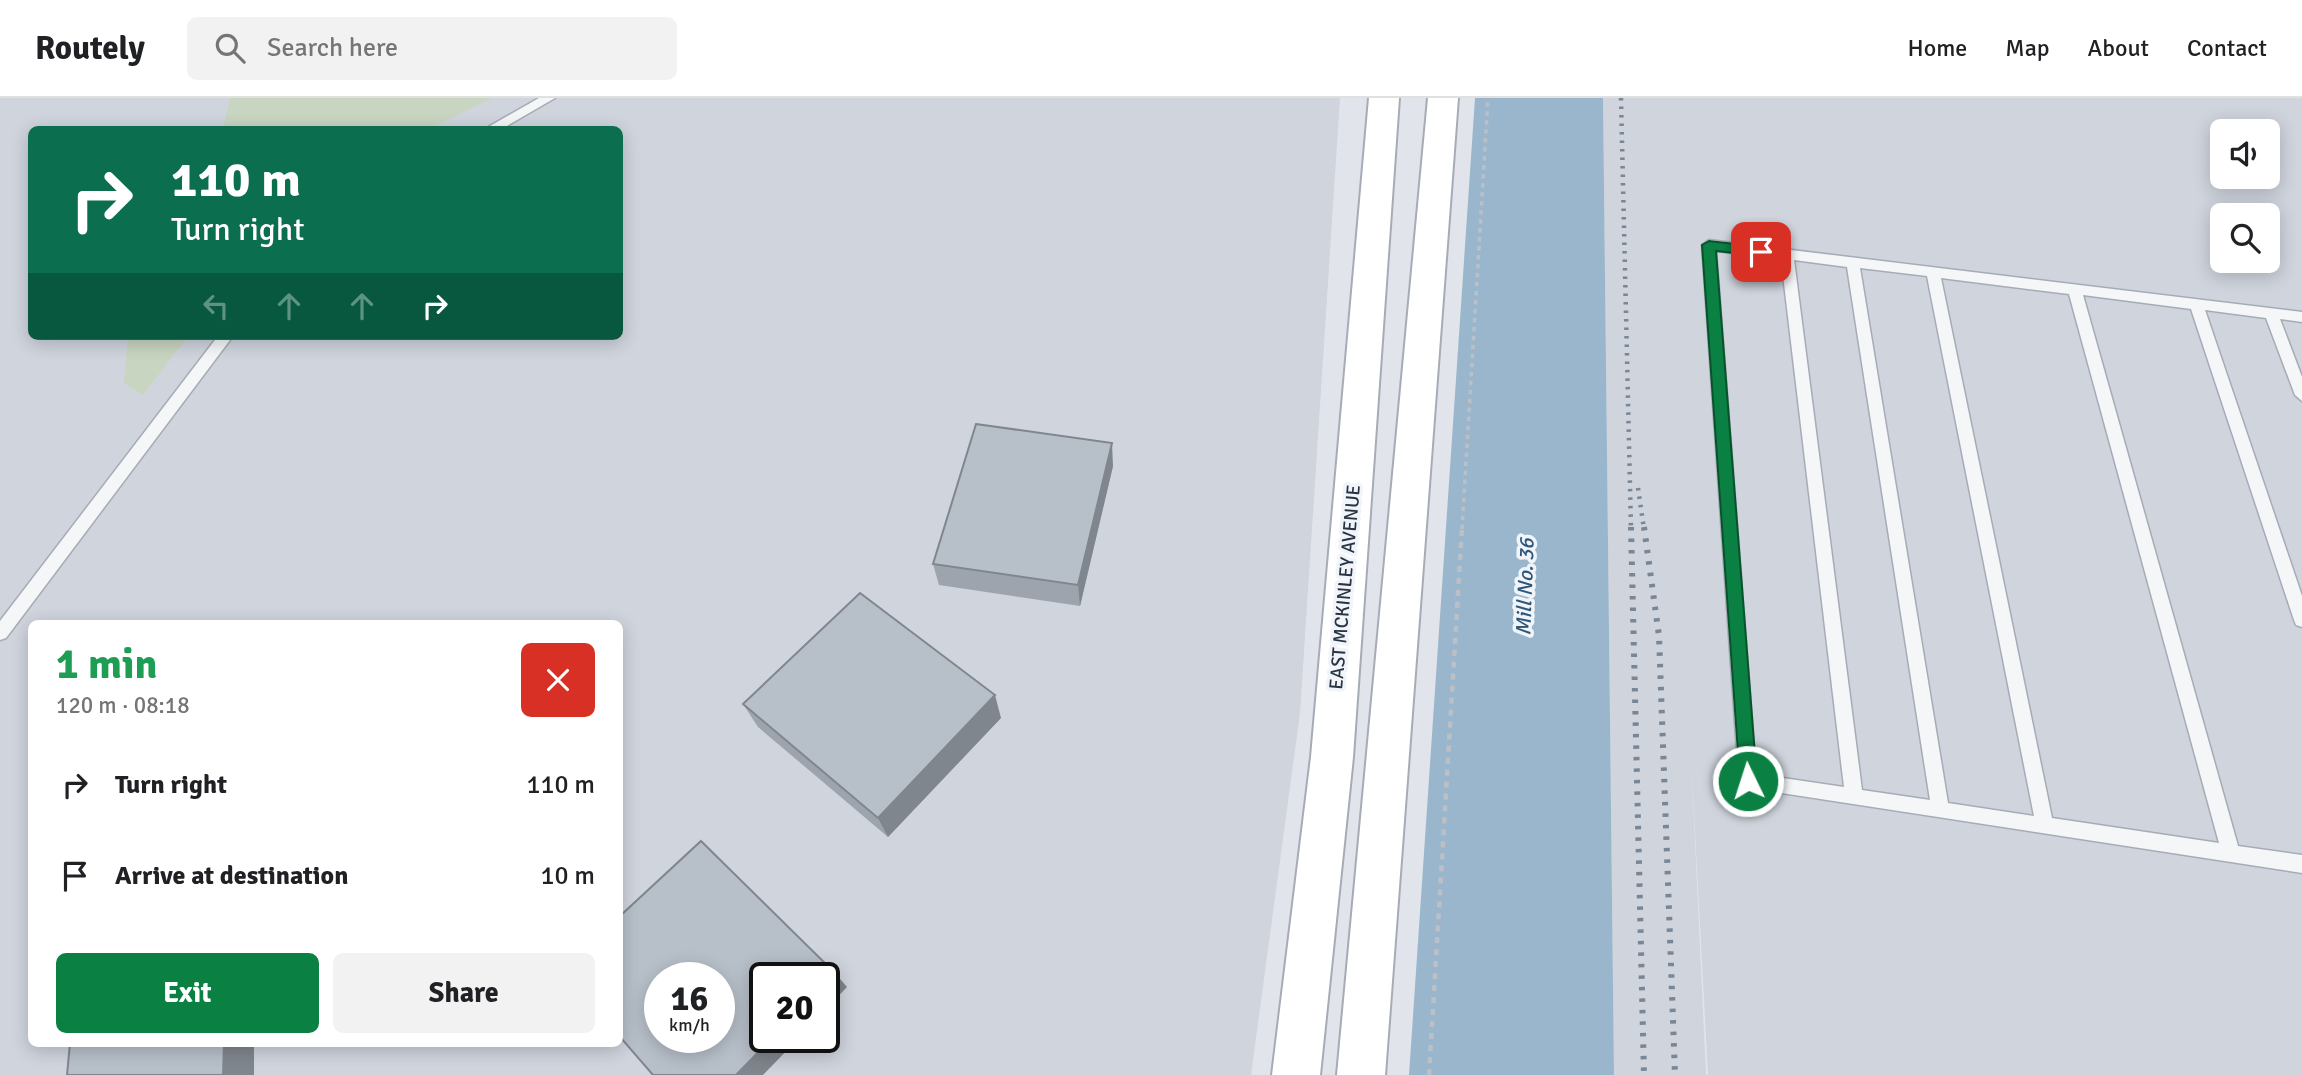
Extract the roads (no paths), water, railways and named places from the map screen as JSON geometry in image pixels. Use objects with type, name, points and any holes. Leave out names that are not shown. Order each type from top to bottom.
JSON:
[{"type":"main road","name":"EAST MCKINLEY AVENUE","points":[[1296,1075],[1332,757],[1384,98]]},
{"type":"main road","points":[[1429,98],[1439,153]]},
{"type":"main road","points":[[1361,1075],[1443,98]]},
{"type":"lane","points":[[496,126],[549,98]]},
{"type":"lane","points":[[2302,317],[1709,245],[1748,781],[2302,864]]},
{"type":"lane","points":[[1787,255],[1854,797]]},
{"type":"lane","points":[[1853,263],[1940,810]]},
{"type":"lane","points":[[1933,273],[2045,825]]},
{"type":"lane","points":[[2075,290],[2231,853]]},
{"type":"lane","points":[[2196,304],[2302,620]]},
{"type":"lane","points":[[2271,314],[2302,395]]},
{"type":"lane","points":[[0,633],[223,340]]},
{"type":"water","name":"Mill No. 36","points":[[1475,98],[1603,98],[1614,1075],[1409,1075]]},
{"type":"railway","points":[[1621,98],[1631,529]]},
{"type":"railway","points":[[1638,488],[1644,529]]},
{"type":"railway","points":[[1631,527],[1644,1075]]},
{"type":"railway","points":[[1644,527],[1659,636],[1675,1075]]}]
